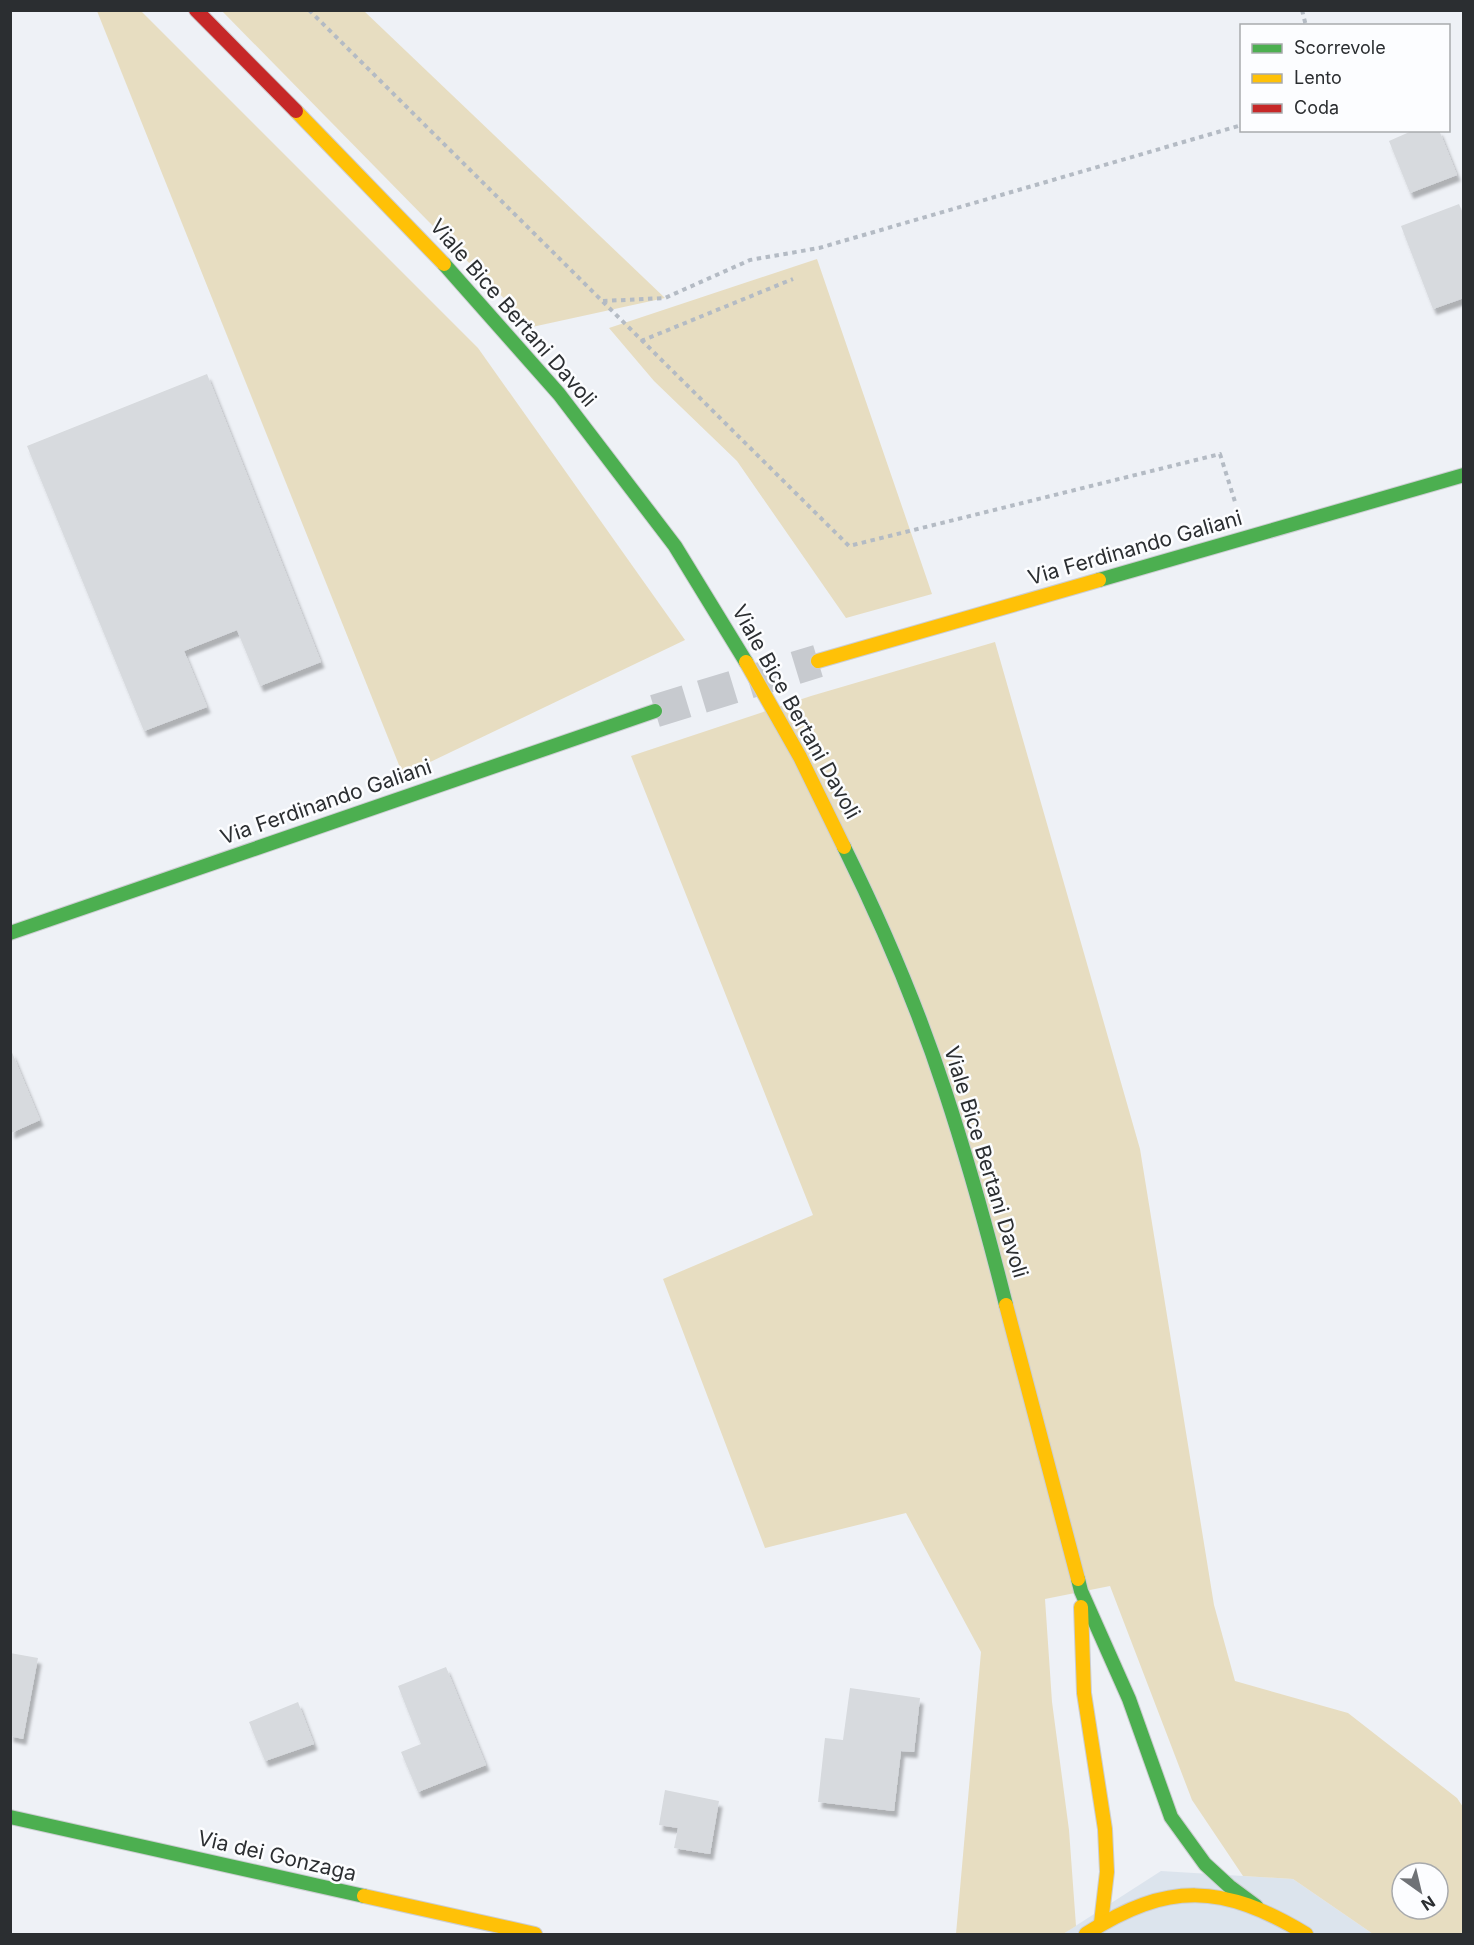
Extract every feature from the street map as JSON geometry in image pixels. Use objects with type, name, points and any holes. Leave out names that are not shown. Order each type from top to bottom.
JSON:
[{"type":"main road","name":"Viale Bice Bertani Davoli","points":[[196,10],[413,230],[487,310],[559,394],[675,546],[756,676],[805,768],[873,906],[945,1090],[989,1238],[1081,1590]]},
{"type":"main road","name":"Via Ferdinando Galiani","points":[[818,661],[1464,475]]},
{"type":"main road","name":"Via Ferdinando Galiani","points":[[10,933],[655,711]]},
{"type":"main road","points":[[1081,1590],[1129,1699],[1172,1817],[1205,1864],[1256,1906]]},
{"type":"main road","points":[[1081,1590],[1084,1692],[1105,1829],[1107,1872],[1101,1923]]},
{"type":"main road","name":"Via dei Gonzaga","points":[[10,1817],[535,1935]]},
{"type":"main road","points":[[1086,1935],[1101,1923],[1126,1909],[1178,1896],[1204,1895],[1230,1898],[1256,1906],[1282,1918],[1306,1935]]},
{"type":"path","points":[[309,10],[849,546],[1220,454],[1246,537]]},
{"type":"path","points":[[602,301],[665,298],[750,260],[819,248],[1240,126]]},
{"type":"path","points":[[641,341],[793,279]]},
{"type":"shaded area","points":[[97,11],[141,11],[478,348],[685,640],[403,775]]},
{"type":"shaded area","points":[[222,11],[364,11],[665,298],[532,327]]},
{"type":"shaded area","points":[[817,259],[932,594],[846,618],[737,461],[654,381],[609,328]]},
{"type":"shaded area","points":[[995,642],[1140,1149],[1214,1605],[1235,1681],[1348,1713],[1457,1798],[1463,1807],[1463,1934],[1373,1934],[1293,1879],[1243,1876],[1192,1800],[1110,1586],[1045,1599],[1052,1702],[1069,1830],[1076,1926],[1063,1934],[956,1934],[981,1652],[906,1513],[765,1548],[663,1279],[813,1215],[631,756],[811,696]]},
{"type":"shaded area","points":[[1161,1871],[1293,1879],[1373,1934],[1063,1934]]},
{"type":"building","points":[[1409,132],[1440,132],[1457,175],[1410,193],[1389,141]]},
{"type":"building","points":[[1459,204],[1464,216],[1464,298],[1433,309],[1401,226]]},
{"type":"building","points":[[207,374],[321,662],[260,686],[237,630],[184,651],[207,707],[144,731],[27,446]]},
{"type":"building","points":[[11,1050],[40,1120],[11,1133]]},
{"type":"building","points":[[10,1653],[38,1658],[23,1739],[10,1736]]},
{"type":"building","points":[[446,1667],[486,1765],[418,1792],[401,1752],[421,1744],[398,1686]]},
{"type":"building","points":[[850,1688],[920,1698],[914,1752],[901,1751],[894,1811],[818,1802],[825,1738],[843,1740]]},
{"type":"building","points":[[298,1702],[314,1744],[265,1761],[249,1722]]},
{"type":"building","points":[[665,1790],[719,1801],[710,1854],[674,1848],[678,1828],[659,1825]]},
{"type":"tunnel","points":[[655,711],[818,661]]},
{"type":"traffic: fast","points":[[444,264],[559,394],[675,546],[746,662]]},
{"type":"traffic: fast","points":[[1099,580],[1464,475]]},
{"type":"traffic: fast","points":[[10,933],[655,711]]},
{"type":"traffic: fast","points":[[844,847],[899,967],[935,1060],[970,1170],[1006,1305]]},
{"type":"traffic: fast","points":[[1078,1579],[1081,1591],[1129,1699],[1171,1817],[1205,1864],[1256,1906]]},
{"type":"traffic: fast","points":[[10,1817],[364,1896]]},
{"type":"traffic: slow","points":[[296,111],[444,264]]},
{"type":"traffic: slow","points":[[818,661],[1099,580]]},
{"type":"traffic: slow","points":[[746,662],[800,757],[844,847]]},
{"type":"traffic: slow","points":[[1006,1305],[1078,1579]]},
{"type":"traffic: slow","points":[[1081,1607],[1084,1693],[1105,1829],[1107,1872],[1101,1923]]},
{"type":"traffic: slow","points":[[1086,1934],[1143,1905],[1170,1898],[1196,1895],[1222,1898],[1248,1905],[1306,1934]]},
{"type":"traffic: slow","points":[[364,1896],[535,1934]]},
{"type":"traffic: jam","points":[[196,10],[296,111]]}]
